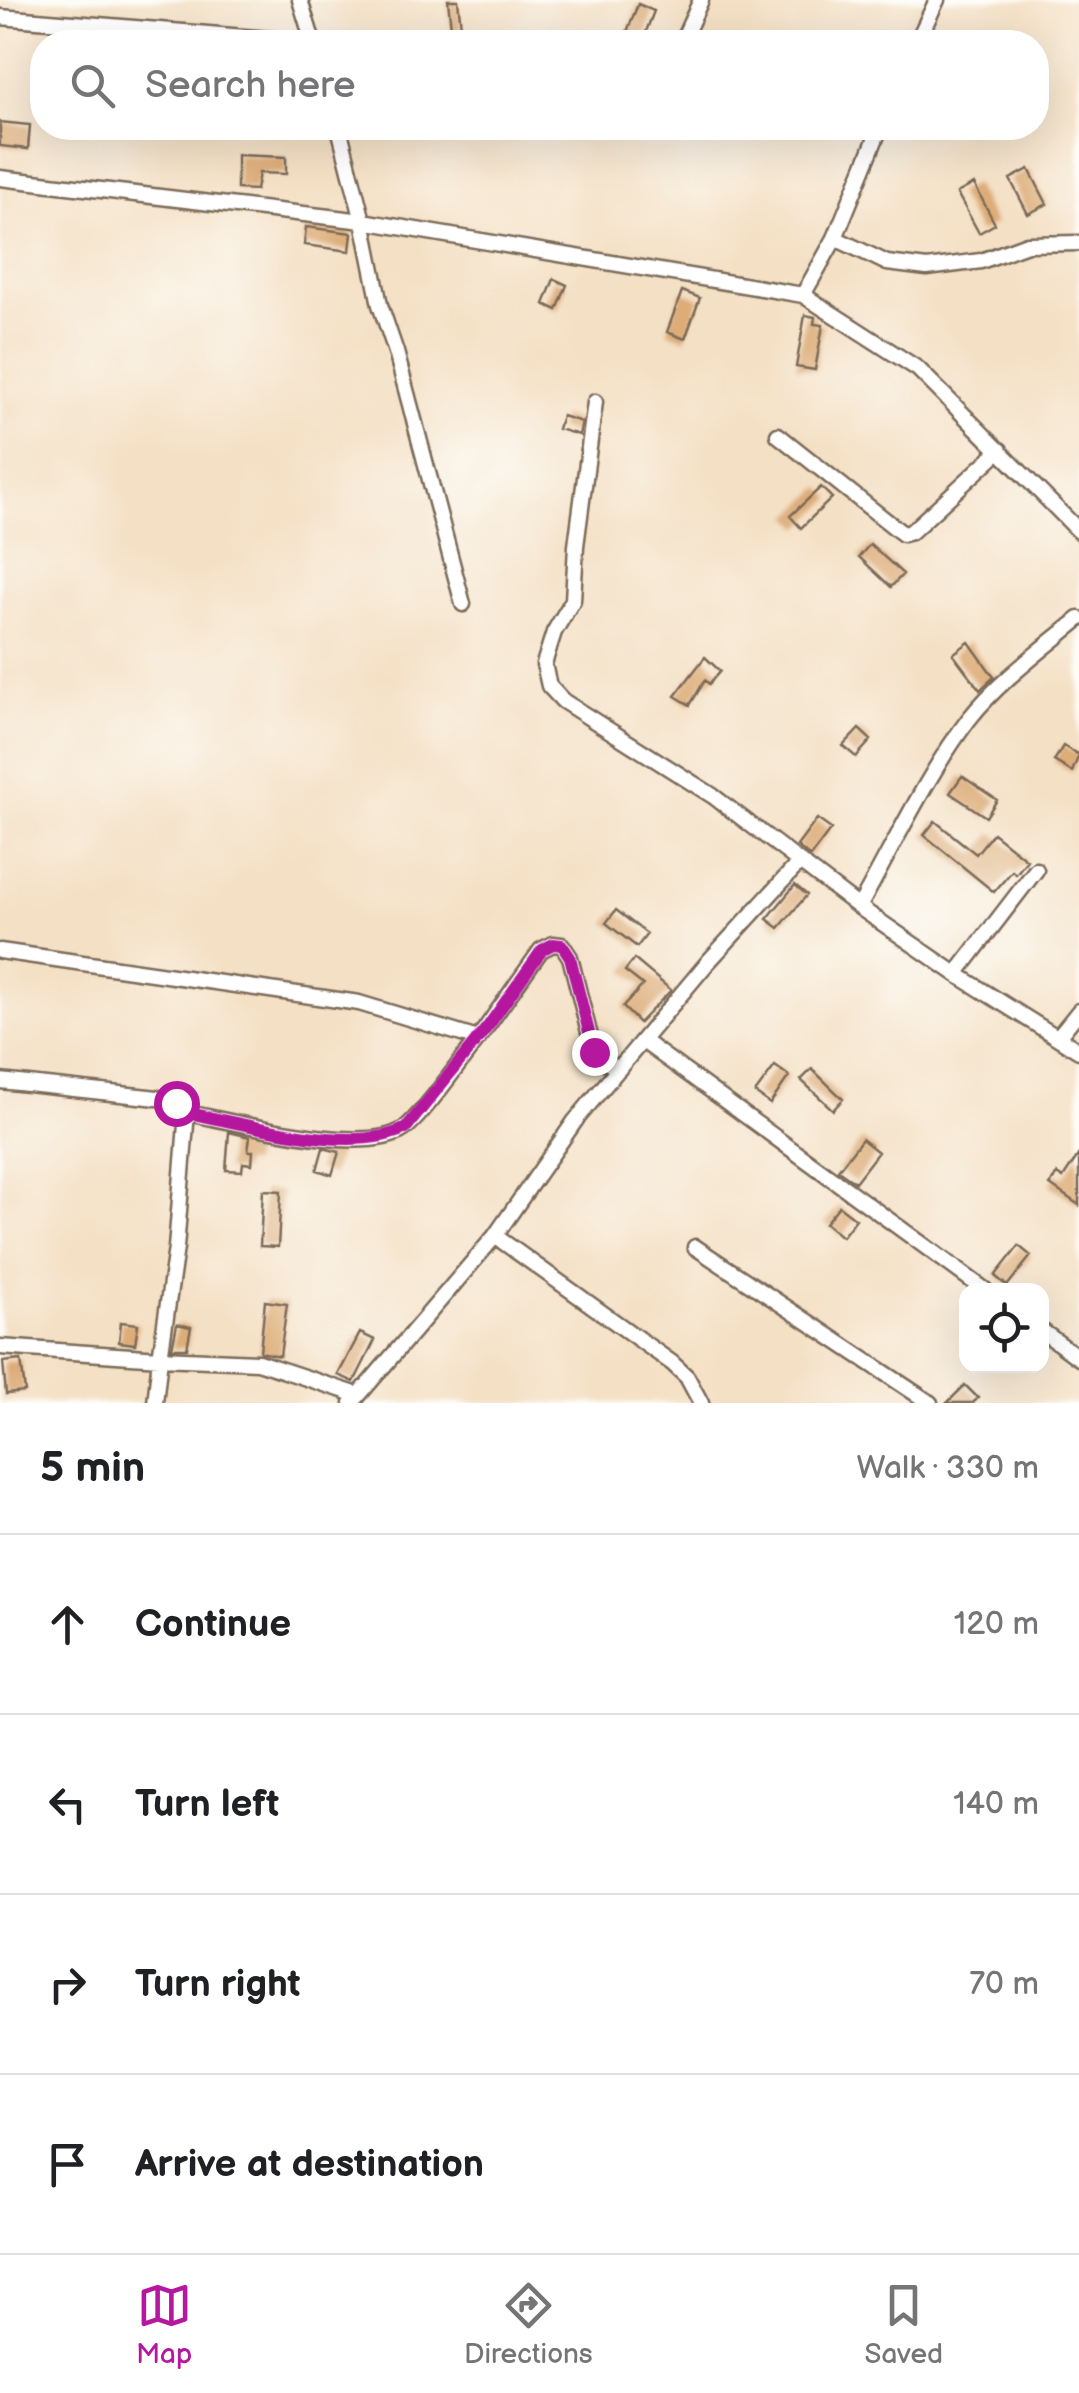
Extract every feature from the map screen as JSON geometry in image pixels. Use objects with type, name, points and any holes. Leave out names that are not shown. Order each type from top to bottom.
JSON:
[{"type":"street","points":[[300,0],[307,30]]},
{"type":"street","points":[[687,30],[701,0]]},
{"type":"street","points":[[923,30],[937,0]]},
{"type":"street","points":[[0,17],[161,30]]},
{"type":"street","points":[[342,140],[380,304],[463,604]]},
{"type":"street","points":[[803,295],[835,238],[875,140]]},
{"type":"street","points":[[0,178],[363,220],[803,295],[918,369],[1079,532]]},
{"type":"street","points":[[835,238],[888,263],[927,268],[981,262],[1027,244],[1079,243]]},
{"type":"street","points":[[595,402],[573,600],[554,632],[544,664],[549,686],[564,701],[713,796],[859,907],[956,974],[1079,1051]]},
{"type":"street","points":[[778,436],[903,534],[911,532],[1000,450]]},
{"type":"street","points":[[859,907],[970,717],[1079,619]]},
{"type":"street","points":[[0,1347],[258,1362],[355,1399],[495,1236],[576,1121],[642,1041],[800,862]]},
{"type":"street","points":[[956,974],[1036,870]]},
{"type":"street","points":[[183,1112],[329,1138],[388,1137],[406,1128],[478,1039],[542,950],[553,944],[562,945],[570,957],[594,1052],[619,1069]]},
{"type":"street","points":[[0,950],[360,1003],[478,1039]]},
{"type":"street","points":[[1058,1037],[1079,1012]]},
{"type":"street","points":[[642,1041],[975,1283]]},
{"type":"street","points":[[0,1080],[167,1099],[183,1112],[186,1124],[178,1222],[155,1403]]},
{"type":"street","points":[[495,1236],[672,1363],[687,1377],[701,1403]]},
{"type":"street","points":[[695,1247],[930,1403]]},
{"type":"street","points":[[1049,1336],[1079,1358]]},
{"type":"building","points":[[448,0],[458,0],[461,30],[451,30]]},
{"type":"building","points":[[638,4],[654,11],[647,30],[628,30]]},
{"type":"building","points":[[0,122],[30,125],[28,149],[0,146]]},
{"type":"building","points":[[237,155],[286,157],[286,174],[259,173],[256,190],[237,189]]},
{"type":"building","points":[[1029,169],[1047,204],[1028,214],[1010,179]]},
{"type":"building","points":[[974,184],[995,224],[979,233],[957,193]]},
{"type":"building","points":[[306,227],[352,233],[350,251],[304,245]]},
{"type":"building","points":[[554,279],[567,285],[557,310],[544,304]]},
{"type":"building","points":[[682,291],[700,298],[685,339],[667,332]]},
{"type":"building","points":[[805,315],[815,317],[814,324],[823,325],[815,370],[796,367]]},
{"type":"building","points":[[562,416],[582,422],[579,435],[558,429]]},
{"type":"building","points":[[821,487],[832,498],[801,528],[790,516]]},
{"type":"building","points":[[870,544],[903,574],[891,587],[859,557]]},
{"type":"building","points":[[969,642],[994,677],[980,690],[953,654]]},
{"type":"building","points":[[705,657],[720,671],[709,684],[705,680],[690,705],[675,696]]},
{"type":"building","points":[[859,729],[871,740],[856,757],[843,746]]},
{"type":"building","points":[[1063,746],[1079,755],[1072,772],[1054,761]]},
{"type":"building","points":[[962,776],[997,800],[986,817],[950,793]]},
{"type":"building","points":[[817,819],[831,829],[810,857],[797,846]]},
{"type":"building","points":[[935,821],[976,854],[993,833],[1027,860],[994,892],[924,835]]},
{"type":"building","points":[[795,885],[807,895],[779,928],[767,919]]},
{"type":"building","points":[[616,910],[647,934],[637,947],[606,923]]},
{"type":"building","points":[[634,959],[671,990],[639,1023],[623,1007],[643,985],[625,971]]},
{"type":"building","points":[[775,1066],[789,1076],[770,1104],[755,1093]]},
{"type":"building","points":[[812,1069],[843,1099],[833,1110],[801,1080]]},
{"type":"building","points":[[229,1132],[250,1137],[248,1151],[253,1151],[252,1164],[243,1163],[242,1171],[226,1170]]},
{"type":"building","points":[[862,1139],[878,1152],[855,1182],[838,1170]]},
{"type":"building","points":[[323,1148],[339,1152],[332,1175],[317,1170]]},
{"type":"building","points":[[1079,1154],[1079,1205],[1050,1185],[1057,1174],[1063,1178]]},
{"type":"building","points":[[263,1190],[281,1191],[278,1247],[260,1246]]},
{"type":"building","points":[[839,1206],[856,1219],[842,1237],[825,1223]]},
{"type":"building","points":[[1019,1246],[1031,1256],[1009,1283],[995,1276]]},
{"type":"building","points":[[265,1301],[287,1304],[280,1356],[260,1352]]},
{"type":"building","points":[[121,1322],[138,1324],[135,1344],[119,1342]]},
{"type":"building","points":[[177,1324],[191,1327],[187,1348],[172,1348]]},
{"type":"building","points":[[360,1333],[375,1340],[354,1382],[338,1375]]},
{"type":"building","points":[[21,1360],[25,1392],[6,1394],[3,1362]]},
{"type":"building","points":[[965,1385],[978,1398],[973,1403],[947,1403]]},
{"type":"route","points":[[176,1103],[183,1112],[329,1138],[388,1137],[406,1128],[489,1025],[542,950],[553,944],[562,945],[570,957],[594,1052]]}]
